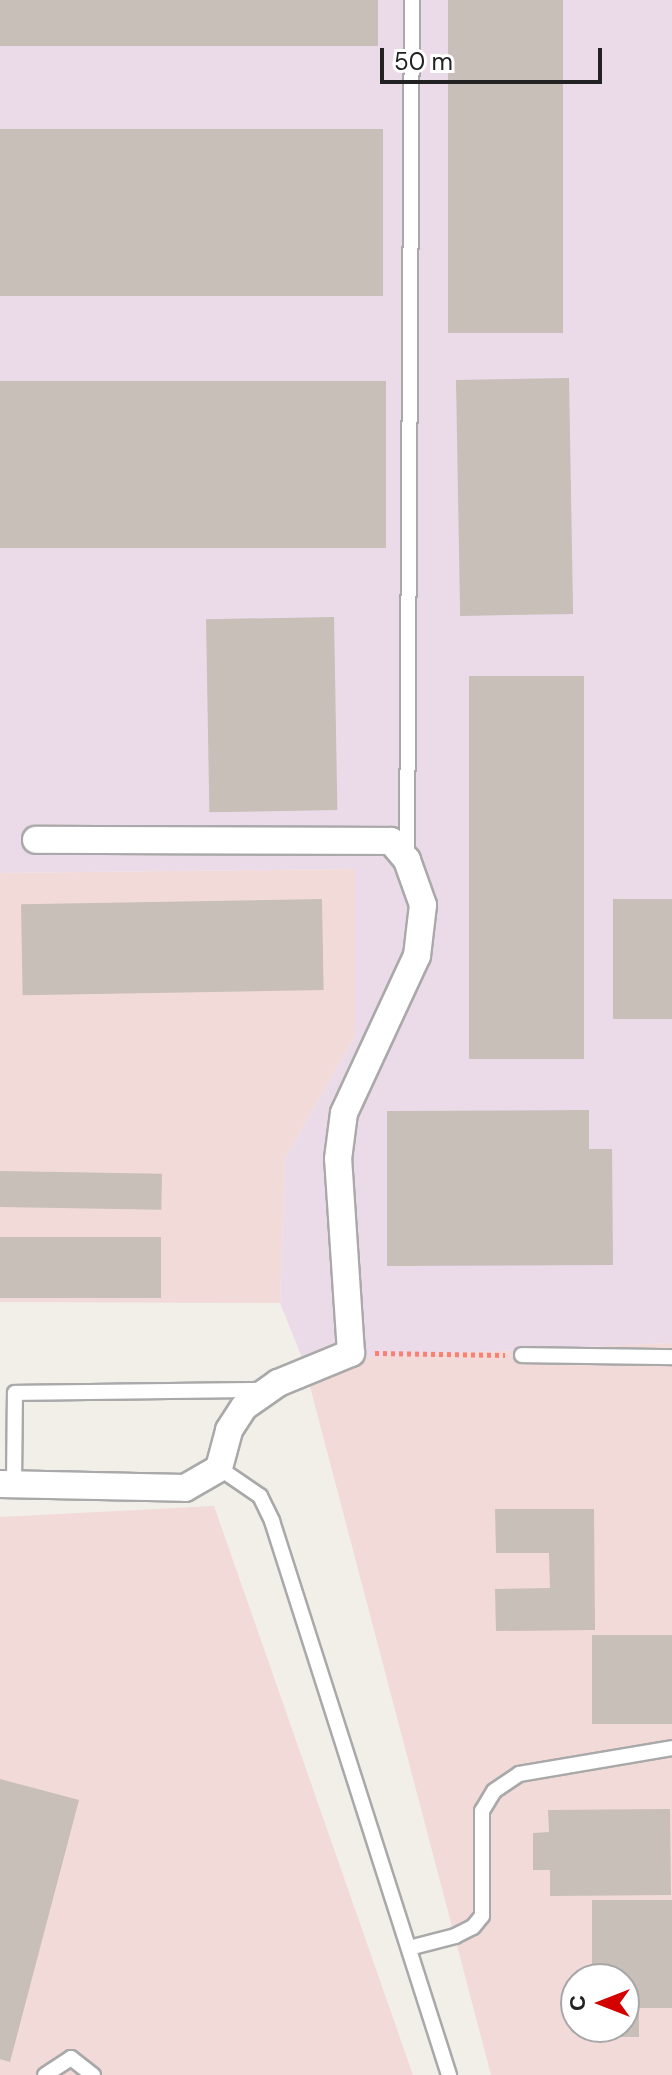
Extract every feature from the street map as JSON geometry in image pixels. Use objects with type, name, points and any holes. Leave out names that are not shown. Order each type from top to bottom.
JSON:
[{"type":"street","points":[[7,1484],[185,1488],[219,1468],[229,1430],[244,1407],[268,1390],[351,1353],[338,1159],[344,1113],[417,956],[423,905],[407,860],[391,841],[36,840]]},
{"type":"lane","points":[[407,860],[412,0]]},
{"type":"lane","points":[[522,1355],[672,1357]]},
{"type":"lane","points":[[7,1484],[15,1393],[268,1390]]},
{"type":"lane","points":[[219,1468],[260,1496],[272,1521],[449,2075]]},
{"type":"lane","points":[[409,1948],[455,1936],[482,1916],[482,1811],[494,1791],[519,1774],[672,1748]]},
{"type":"lane","points":[[45,2075],[71,2058],[93,2075]]},
{"type":"path","points":[[351,1353],[522,1355]]},
{"type":"shaded area","points":[[0,0],[672,0],[672,1343],[303,1360],[280,1303],[285,1158],[355,1036],[355,869],[0,873]]},
{"type":"shaded area","points":[[355,869],[355,1036],[285,1158],[280,1303],[0,1302],[0,873]]},
{"type":"shaded area","points":[[672,1343],[672,2075],[491,2075],[303,1360]]},
{"type":"shaded area","points":[[214,1506],[413,2075],[0,2075],[0,1517]]},
{"type":"building","points":[[0,0],[378,0],[378,46],[0,46]]},
{"type":"building","points":[[448,0],[563,0],[563,333],[448,333]]},
{"type":"building","points":[[0,129],[383,129],[383,296],[0,296]]},
{"type":"building","points":[[569,378],[573,614],[460,616],[456,380]]},
{"type":"building","points":[[0,381],[386,381],[386,548],[0,548]]},
{"type":"building","points":[[334,617],[337,810],[209,812],[206,619]]},
{"type":"building","points":[[469,676],[584,676],[584,1059],[469,1059]]},
{"type":"building","points":[[322,899],[324,990],[23,995],[21,904]]},
{"type":"building","points":[[613,899],[672,899],[672,1019],[613,1019]]},
{"type":"building","points":[[589,1110],[589,1149],[612,1149],[613,1265],[387,1266],[387,1111]]},
{"type":"building","points":[[0,1171],[162,1174],[161,1210],[0,1207]]},
{"type":"building","points":[[0,1237],[161,1237],[161,1298],[0,1298]]},
{"type":"building","points":[[495,1509],[594,1509],[595,1630],[496,1631],[495,1589],[550,1588],[549,1553],[496,1553]]},
{"type":"building","points":[[592,1635],[672,1635],[672,1724],[592,1724]]},
{"type":"building","points":[[0,1779],[79,1800],[10,2062],[0,2059]]},
{"type":"building","points":[[670,1809],[671,1895],[550,1896],[550,1870],[533,1870],[533,1833],[549,1832],[548,1810]]},
{"type":"building","points":[[592,1900],[672,1900],[672,2008],[640,2008],[640,1963],[592,1963]]}]
